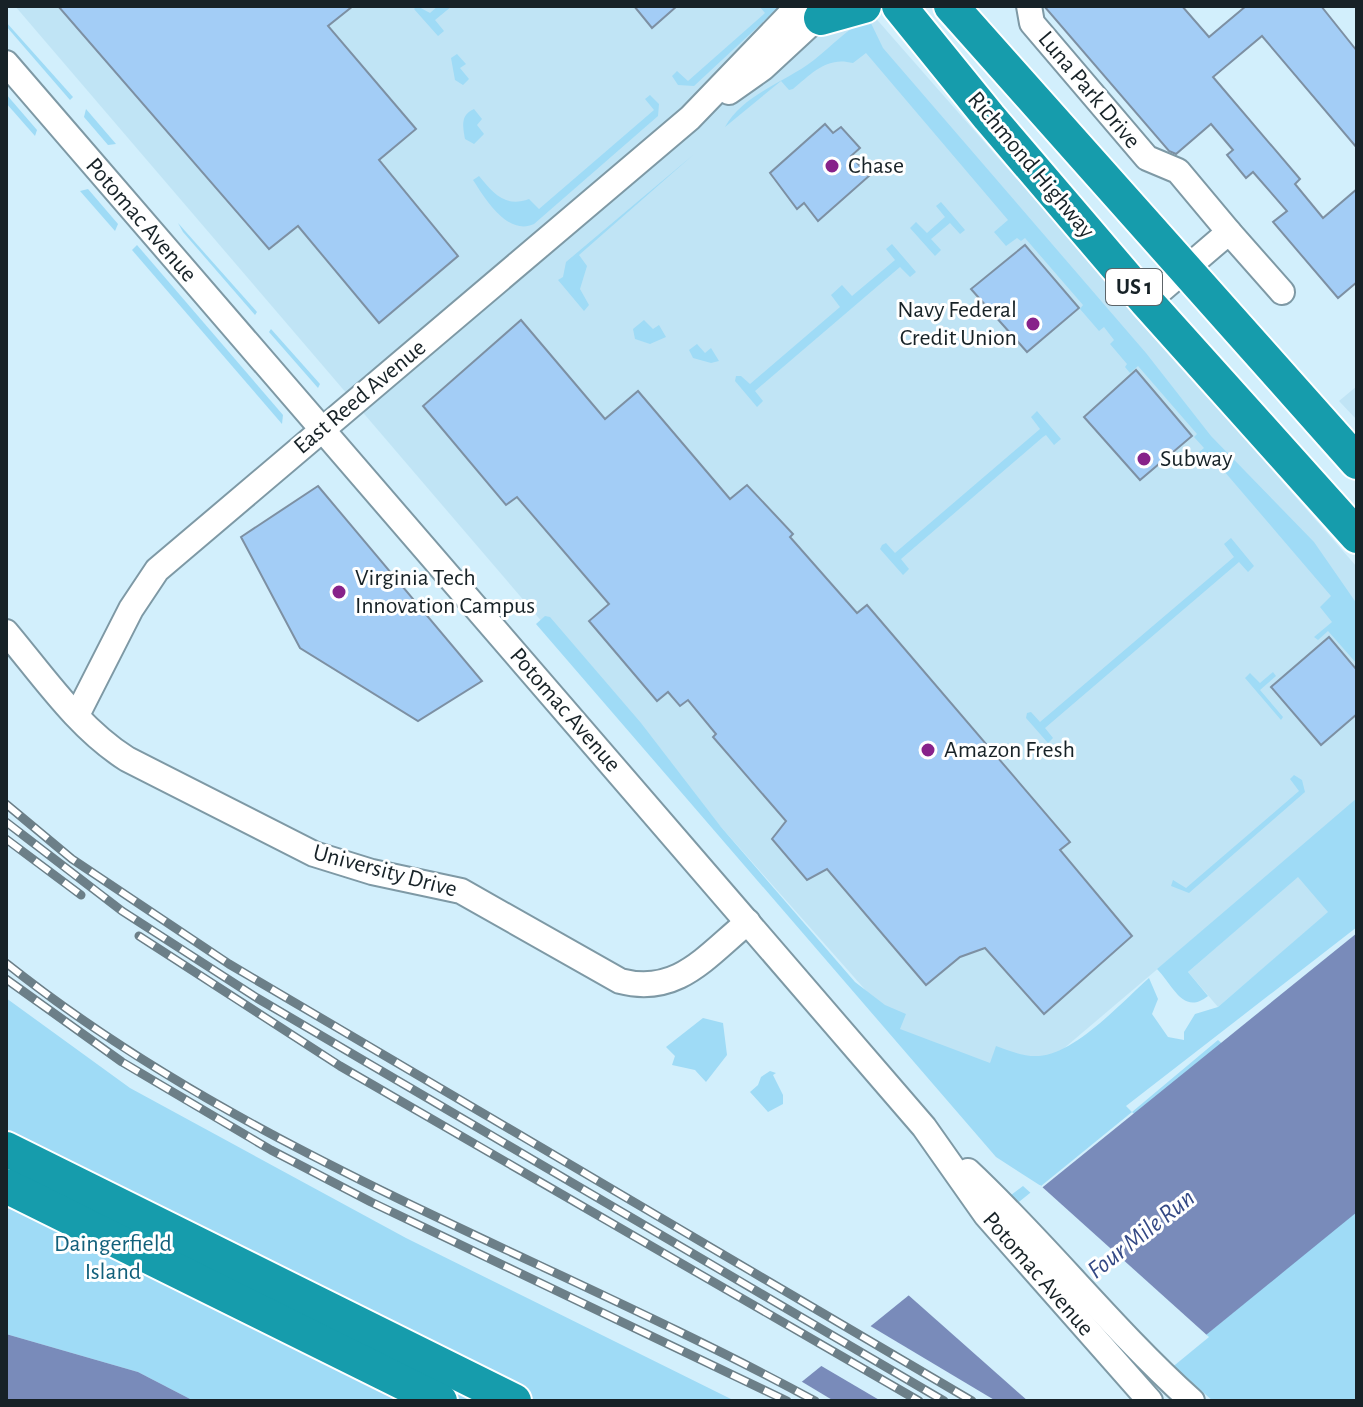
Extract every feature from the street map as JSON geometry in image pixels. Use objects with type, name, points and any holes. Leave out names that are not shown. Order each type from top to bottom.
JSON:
[{"type":"highway","points":[[816,10],[864,6]]},
{"type":"highway","name":"Richmond Highway","points":[[951,6],[1357,462]]},
{"type":"highway","name":"Richmond Highway","points":[[897,7],[1147,302],[1357,536]]},
{"type":"highway","points":[[6,1149],[514,1401]]},
{"type":"highway","points":[[6,1186],[440,1401]]},
{"type":"street","name":"Luna Park Drive","points":[[1029,6],[1032,23],[1147,158],[1178,171],[1282,292]]},
{"type":"street","name":"East Reed Avenue","points":[[77,715],[131,609],[157,570],[690,118],[763,68],[816,10]]},
{"type":"street","name":"Potomac Avenue","points":[[6,63],[994,1209],[1149,1400]]},
{"type":"street","points":[[1147,302],[1229,232]]},
{"type":"street","name":"University Drive","points":[[6,632],[104,745],[127,759],[314,854],[372,872],[461,891],[620,981],[642,987],[675,981],[748,922]]},
{"type":"street","name":"Potomac Avenue","points":[[994,1209],[1192,1401]]},
{"type":"shaded area","points":[[15,6],[865,6],[1357,567],[1357,800],[1010,1094],[939,1073],[627,721]]},
{"type":"shaded area","points":[[1357,386],[1357,420],[1339,401]]},
{"type":"shaded area","points":[[1298,876],[1329,912],[1218,1007],[1188,972]]},
{"type":"green space","points":[[417,6],[430,13],[438,6],[452,6],[435,20],[444,31],[438,36],[414,9]]},
{"type":"green space","points":[[759,6],[780,6],[694,86],[678,85],[672,76],[677,71],[688,81],[765,13]]},
{"type":"green space","points":[[869,19],[883,48],[1146,353],[1211,436],[1314,542],[1357,604],[1357,664],[1328,631],[1318,640],[1314,637],[1332,622],[1320,607],[1331,596],[1212,457],[1198,468],[1191,459],[1204,448],[1194,437],[1197,434],[1138,366],[1130,373],[1125,367],[1127,364],[1110,344],[1114,340],[1104,327],[1099,331],[1080,309],[1083,305],[1025,238],[1021,241],[1017,238],[1006,246],[994,232],[1008,220],[866,53],[853,63],[835,62],[820,67],[793,89],[789,90],[781,81],[814,60],[847,32]]},
{"type":"green space","points":[[6,22],[73,97],[70,100],[6,26]]},
{"type":"green space","points":[[457,54],[466,64],[460,68],[469,79],[463,85],[455,80],[451,58]]},
{"type":"green space","points":[[781,81],[725,127],[754,97]]},
{"type":"green space","points":[[6,94],[37,130],[35,136],[6,103]]},
{"type":"green space","points":[[650,95],[659,104],[658,116],[534,224],[515,225],[507,221],[491,206],[473,180],[479,176],[500,197],[513,202],[529,199],[539,209],[654,110],[645,99]]},
{"type":"green space","points":[[86,109],[116,144],[108,145],[84,117]]},
{"type":"green space","points":[[474,109],[482,119],[477,125],[484,134],[474,144],[465,139],[463,125],[466,114]]},
{"type":"green space","points":[[693,155],[579,255],[587,266],[580,289],[589,305],[584,311],[558,280],[563,277],[566,262]]},
{"type":"green space","points":[[88,189],[118,224],[115,231],[80,191]]},
{"type":"green space","points":[[941,202],[965,230],[960,234],[950,223],[931,239],[941,250],[935,256],[910,228],[916,222],[927,233],[945,217],[936,206]]},
{"type":"green space","points":[[178,223],[257,312],[255,315],[183,232]]},
{"type":"green space","points":[[892,244],[916,272],[910,277],[900,267],[755,391],[763,401],[757,407],[735,381],[736,376],[741,376],[750,384],[840,307],[831,295],[842,285],[852,296],[895,260],[886,249]]},
{"type":"green space","points":[[137,245],[283,415],[282,424],[132,250]]},
{"type":"green space","points":[[644,320],[653,329],[659,325],[666,337],[650,344],[635,339],[633,329]]},
{"type":"green space","points":[[271,329],[320,384],[318,388],[269,332]]},
{"type":"green space","points":[[697,344],[705,353],[711,348],[719,361],[711,363],[693,358],[689,350]]},
{"type":"green space","points":[[1037,411],[1061,439],[1054,445],[1046,435],[1043,437],[901,559],[909,569],[903,575],[880,549],[882,545],[886,543],[895,553],[1040,429],[1031,417]]},
{"type":"green space","points":[[1231,538],[1254,566],[1248,572],[1239,562],[1045,728],[1053,738],[1048,743],[1026,718],[1027,713],[1031,712],[1040,722],[1234,557],[1224,544]]},
{"type":"green space","points":[[545,616],[550,617],[641,723],[721,827],[855,982],[885,1005],[906,1014],[900,1029],[990,1063],[996,1046],[1022,1055],[1039,1056],[1053,1053],[1083,1037],[1149,978],[1158,999],[1152,1014],[1168,1037],[1184,1040],[1184,1032],[1195,1014],[1218,1007],[1328,912],[1298,877],[1188,972],[1208,996],[1199,1001],[1192,1002],[1179,996],[1157,969],[1357,798],[1357,927],[1126,1106],[1132,1112],[1041,1186],[996,1157],[536,624]]},
{"type":"green space","points":[[1273,672],[1276,676],[1260,690],[1283,717],[1281,720],[1245,678],[1250,673],[1260,683]]},
{"type":"green space","points":[[1294,775],[1302,780],[1305,792],[1189,893],[1171,886],[1173,880],[1186,888],[1299,791],[1290,779]]},
{"type":"green space","name":"Daingerfield Island","points":[[6,998],[130,1088],[406,1238],[735,1401],[194,1401],[138,1372],[6,1334]]},
{"type":"green space","points":[[703,1018],[723,1023],[727,1055],[706,1082],[695,1070],[672,1065],[675,1056],[666,1047]]},
{"type":"green space","points":[[1218,1040],[1357,1165],[1357,1401],[1213,1401],[1108,1302],[1011,1195],[1023,1186],[1196,1343],[1294,1262],[1132,1112]]},
{"type":"green space","points":[[770,1071],[776,1073],[773,1075],[783,1095],[783,1104],[768,1112],[750,1092]]},
{"type":"water","name":"Four Mile Run","points":[[1357,933],[1357,1212],[1125,1401],[778,1401]]},
{"type":"water","points":[[6,1334],[138,1372],[194,1401],[6,1401]]},
{"type":"pier","points":[[1040,1185],[1209,1337],[1131,1401],[1028,1401],[906,1293]]},
{"type":"pier","points":[[867,1324],[996,1401],[881,1401],[818,1364]]},
{"type":"pier","points":[[799,1380],[834,1401],[774,1401]]},
{"type":"building","points":[[58,6],[353,6],[328,26],[416,129],[379,160],[458,256],[379,323],[298,226],[269,249]]},
{"type":"building","points":[[634,6],[677,6],[652,28]]},
{"type":"building","points":[[1044,6],[1182,6],[1209,37],[1246,6],[1321,6],[1357,51],[1357,148],[1262,36],[1213,77],[1300,179],[1295,184],[1323,218],[1357,189],[1357,282],[1338,298],[1273,222],[1287,211],[1253,172],[1246,178],[1227,155],[1233,150],[1211,124],[1176,154],[1169,151]]},
{"type":"building","name":"Chase","points":[[825,124],[833,133],[841,127],[860,148],[851,156],[869,176],[818,221],[804,203],[797,209],[770,173]]},
{"type":"building","points":[[1025,245],[1079,308],[1027,352],[971,289]]},
{"type":"building","points":[[521,320],[605,419],[638,391],[730,499],[747,485],[793,534],[790,537],[857,613],[867,605],[1070,842],[1060,850],[1132,936],[1044,1014],[985,948],[960,957],[926,985],[827,869],[807,880],[772,839],[786,821],[713,737],[716,734],[688,700],[680,706],[668,692],[657,701],[589,621],[609,604],[517,497],[506,505],[423,406]]},
{"type":"building","points":[[1136,370],[1192,436],[1140,480],[1084,417]]},
{"type":"building","name":"Virginia Tech Innovation Campus","points":[[318,486],[482,681],[418,721],[300,648],[241,537]]},
{"type":"building","points":[[1329,637],[1357,670],[1357,714],[1321,745],[1271,687]]},
{"type":"railway","points":[[6,804],[72,859],[229,964],[972,1401]]},
{"type":"railway","points":[[6,822],[122,911],[257,998],[944,1401]]},
{"type":"railway","points":[[6,839],[81,895]]},
{"type":"railway","points":[[139,936],[340,1066],[919,1401]]},
{"type":"railway","points":[[6,963],[99,1031],[197,1092],[297,1148],[713,1348],[815,1401]]},
{"type":"railway","points":[[6,979],[122,1062],[271,1150],[371,1202],[787,1401]]},
{"type":"place","name":"Chase","points":[[832,166]]},
{"type":"place","name":"Navy Federal Credit Union","points":[[1033,324]]},
{"type":"place","name":"Subway","points":[[1144,459]]},
{"type":"place","name":"Virginia Tech Innovation Campus","points":[[339,592]]},
{"type":"place","name":"Amazon Fresh","points":[[928,750]]}]
